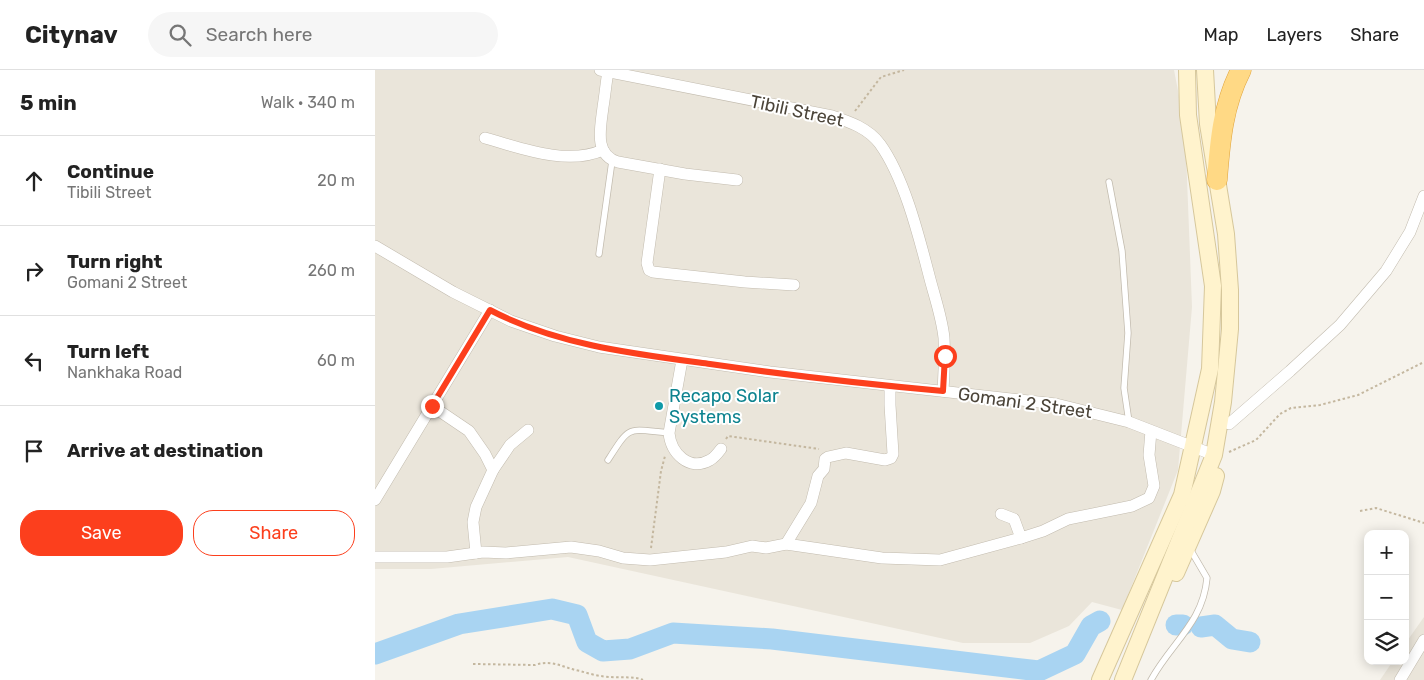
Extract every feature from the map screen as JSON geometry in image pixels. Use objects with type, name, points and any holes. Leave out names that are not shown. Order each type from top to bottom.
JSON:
[{"type":"highway","points":[[1217,180],[1221,131],[1231,89],[1241,70]]},
{"type":"main road","points":[[1100,680],[1182,495],[1210,369],[1213,286],[1188,115],[1187,70]]},
{"type":"main road","points":[[1123,680],[1218,455],[1229,424],[1237,358],[1238,317],[1207,124],[1205,70]]},
{"type":"main road","points":[[1123,680],[1188,547],[1212,491],[1218,455],[1230,329],[1230,290],[1226,234]]},
{"type":"street","name":"Tibili Street","points":[[604,70],[847,121],[869,132],[880,143],[891,163],[906,199],[923,252],[944,337],[943,391]]},
{"type":"street","points":[[604,70],[600,134],[603,150],[612,161],[737,180]]},
{"type":"street","points":[[485,138],[537,153],[586,156],[603,150]]},
{"type":"street","points":[[660,169],[647,263],[649,270],[745,282],[794,285]]},
{"type":"street","points":[[1229,424],[1340,325],[1386,271],[1410,232],[1424,196]]},
{"type":"street","name":"Gomani 2 Street","points":[[375,246],[453,292],[511,321],[555,336],[599,346],[682,360],[890,386],[1056,404],[1129,422],[1218,455]]},
{"type":"street","points":[[375,500],[490,310]]},
{"type":"street","points":[[682,360],[670,437],[676,454],[685,462],[700,464],[712,460],[721,449]]},
{"type":"street","points":[[786,544],[811,503],[818,476],[824,468],[825,459],[846,453],[885,460],[891,458],[893,454],[890,386]]},
{"type":"street","points":[[432,406],[469,431],[485,454],[493,470]]},
{"type":"street","points":[[476,553],[473,522],[476,507],[493,470],[510,445],[528,430]]},
{"type":"street","points":[[375,557],[434,558],[476,553],[506,553],[571,547],[599,551],[623,558],[650,560],[726,552],[751,546],[766,548],[786,544],[882,558],[940,560],[1043,531],[1068,519],[1132,506],[1149,498],[1153,486],[1149,455],[1151,431]]},
{"type":"street","points":[[1001,514],[1015,519],[1021,538]]},
{"type":"street","points":[[1400,680],[1424,640]]},
{"type":"lane","points":[[599,254],[612,161]]},
{"type":"lane","points":[[1109,182],[1122,251],[1128,333],[1124,388],[1129,422]]},
{"type":"lane","points":[[608,460],[628,431],[634,429],[670,437]]},
{"type":"lane","points":[[1151,680],[1188,630],[1203,602],[1207,578],[1188,547]]},
{"type":"path","points":[[847,121],[881,77],[904,70]]},
{"type":"path","points":[[1218,455],[1256,440],[1279,414],[1291,408],[1320,405],[1358,396],[1424,362]]},
{"type":"path","points":[[721,449],[728,436],[819,449]]},
{"type":"path","points":[[650,560],[661,471],[670,437]]},
{"type":"path","points":[[1360,511],[1376,508],[1424,523]]},
{"type":"path","points":[[473,664],[535,665],[543,662],[556,662],[579,671],[610,677],[643,680]]},
{"type":"shaded area","points":[[375,70],[1174,70],[1185,127],[1192,307],[1178,470],[1122,610],[1092,602],[1069,626],[1030,643],[963,643],[568,557],[431,569],[375,569]]},
{"type":"shaded area","points":[[1424,617],[1424,680],[1380,680],[1390,665],[1409,665],[1409,638]]},
{"type":"waterway","points":[[375,654],[459,624],[552,609],[577,615],[587,642],[603,651],[630,649],[673,633],[772,639],[1039,671],[1075,654],[1091,626],[1100,621]]},
{"type":"waterway","points":[[1176,625],[1183,625]]},
{"type":"waterway","points":[[1201,627],[1215,625],[1232,639],[1250,642]]},
{"type":"place","name":"Recapo Solar Systems","points":[[659,406]]},
{"type":"route","points":[[432,406],[490,310],[532,330],[599,346],[682,360],[890,386],[943,391],[945,356]]}]
